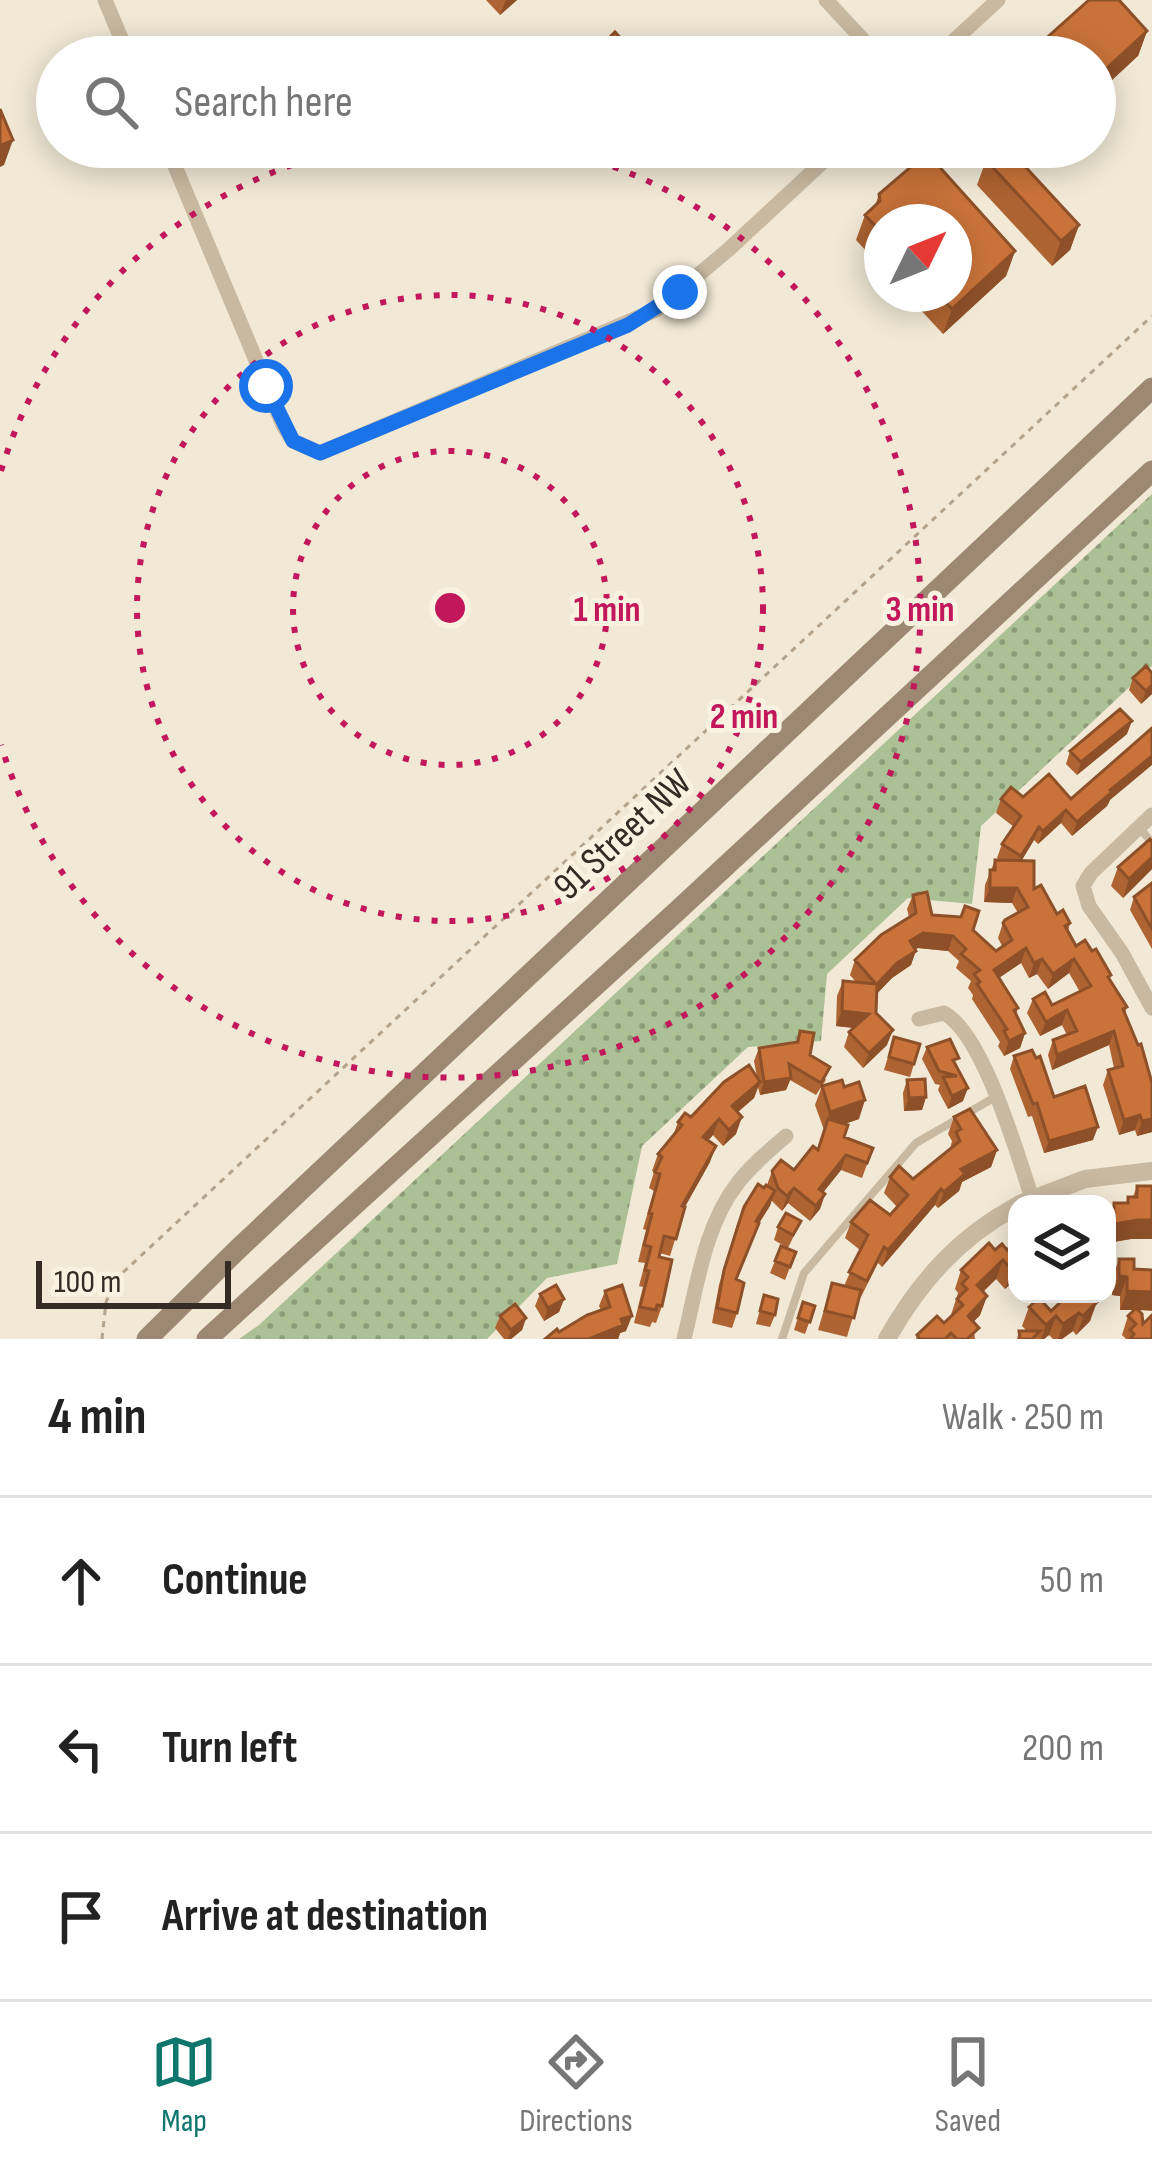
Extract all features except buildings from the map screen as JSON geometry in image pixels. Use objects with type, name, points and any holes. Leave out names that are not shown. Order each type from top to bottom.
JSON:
[{"type":"main road","name":"91 Street NW","points":[[147,1339],[1152,388]]},
{"type":"main road","points":[[207,1339],[1152,471]]},
{"type":"street","points":[[105,0],[120,36]]},
{"type":"street","points":[[826,0],[859,36]]},
{"type":"street","points":[[959,36],[998,0]]},
{"type":"street","points":[[175,168],[283,425],[293,441],[320,453],[656,310],[816,168]]},
{"type":"street","points":[[1152,815],[1083,886],[1089,907],[1122,953],[1152,1008]]},
{"type":"street","points":[[919,1018],[936,1012],[952,1017],[997,1096],[1021,1195]]},
{"type":"street","points":[[684,1339],[723,1204],[740,1180],[786,1136]]},
{"type":"street","points":[[1044,1195],[1085,1179],[1152,1171]]},
{"type":"street","points":[[887,1339],[915,1292],[952,1251],[1008,1212]]},
{"type":"lane","points":[[1139,827],[1152,843]]},
{"type":"lane","points":[[782,1339],[804,1273],[916,1143],[997,1096]]},
{"type":"path","points":[[102,1339],[106,1302],[117,1278],[1152,316]]},
{"type":"green space","points":[[1152,494],[1152,666],[981,826],[972,904],[908,898],[827,974],[821,1041],[748,1047],[642,1146],[617,1264],[547,1278],[487,1339],[239,1339],[259,1325]]},
{"type":"route","points":[[266,386],[293,441],[320,453],[628,325],[680,292]]}]
